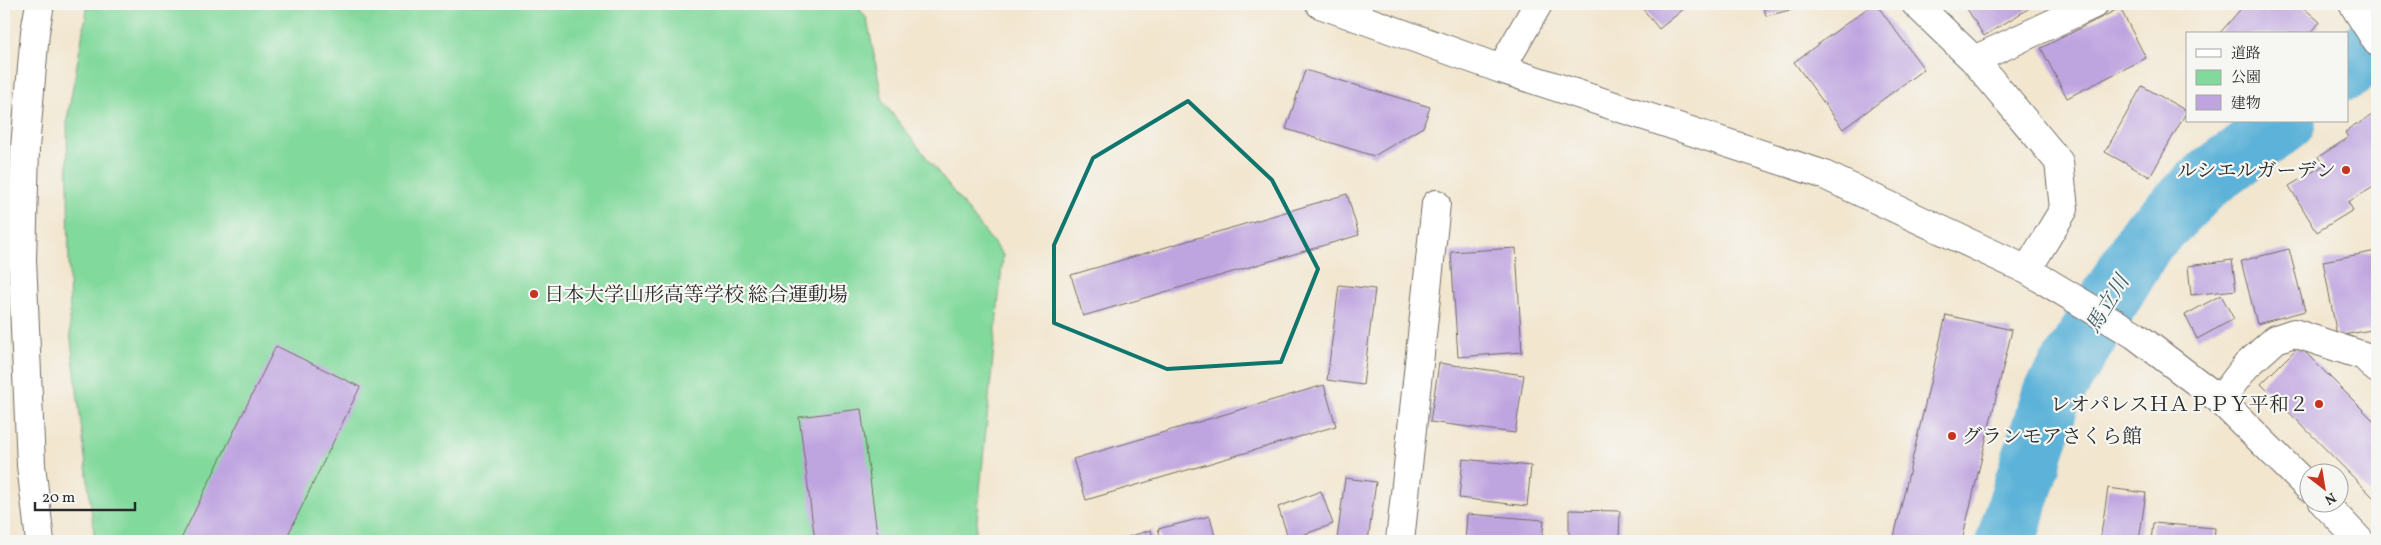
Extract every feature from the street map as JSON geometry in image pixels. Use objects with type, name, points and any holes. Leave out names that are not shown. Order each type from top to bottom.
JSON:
[{"type":"street","points":[[40,4],[35,32],[24,148],[22,259],[31,465],[40,541]]},
{"type":"street","points":[[1320,4],[1501,69],[1822,174],[2027,270],[2135,335],[2220,400],[2298,476]]},
{"type":"street","points":[[1501,69],[1538,4]]},
{"type":"street","points":[[1916,4],[1974,60],[2059,162],[2064,209],[2027,270]]},
{"type":"street","points":[[1974,60],[2094,4]]},
{"type":"street","points":[[2354,6],[2377,42]]},
{"type":"street","points":[[1400,541],[1436,204]]},
{"type":"street","points":[[2220,400],[2246,366],[2276,339],[2294,333],[2364,356],[2377,369]]},
{"type":"street","points":[[2332,512],[2360,541]]},
{"type":"highlighted area","points":[[1188,101],[1272,180],[1318,269],[1281,362],[1167,369],[1054,323],[1054,245],[1093,158]]},
{"type":"green space","name":"日本大学山形高等学校 総合運動場","points":[[88,4],[856,4],[867,19],[883,102],[1003,255],[975,541],[95,541],[70,332],[67,120]]},
{"type":"building","points":[[1639,4],[1690,4],[1659,29]]},
{"type":"building","points":[[1763,4],[1814,4],[1766,16]]},
{"type":"building","points":[[1873,4],[1876,4],[1924,69],[1843,129],[1794,62]]},
{"type":"building","points":[[1964,4],[2036,4],[1984,36]]},
{"type":"building","points":[[2245,4],[2299,4],[2320,22],[2312,32],[2221,32]]},
{"type":"building","points":[[2120,8],[2146,58],[2067,98],[2041,48]]},
{"type":"building","points":[[1305,70],[1430,107],[1423,127],[1374,156],[1286,129]]},
{"type":"building","points":[[2142,86],[2186,110],[2150,177],[2105,152]]},
{"type":"building","name":"ルシエルガーデン","points":[[2377,112],[2377,175],[2375,176],[2377,185],[2348,202],[2353,210],[2317,232],[2289,186],[2324,165],[2318,157],[2348,138],[2345,132]]},
{"type":"building","points":[[1347,194],[1359,235],[1083,316],[1071,275]]},
{"type":"building","points":[[1516,248],[1522,352],[1458,357],[1451,252]]},
{"type":"building","points":[[2289,249],[2305,311],[2257,324],[2241,261]]},
{"type":"building","points":[[2377,251],[2377,329],[2337,336],[2323,261]]},
{"type":"building","points":[[2232,260],[2236,290],[2191,295],[2188,266]]},
{"type":"building","points":[[1339,285],[1375,289],[1363,385],[1327,380]]},
{"type":"building","points":[[2221,295],[2234,319],[2197,339],[2185,315]]},
{"type":"building","name":"グランモアさくら館","points":[[1946,315],[2012,330],[1962,541],[1893,541]]},
{"type":"building","points":[[276,346],[360,387],[285,541],[180,541]]},
{"type":"building","name":"レオパレスＨＡＰＰＹ平和２","points":[[2299,346],[2377,424],[2377,501],[2348,472],[2348,462],[2338,462],[2261,384]]},
{"type":"building","points":[[1439,363],[1524,375],[1515,433],[1430,422]]},
{"type":"building","points":[[1324,385],[1336,426],[1086,500],[1073,459]]},
{"type":"building","points":[[861,409],[878,541],[815,541],[799,417]]},
{"type":"building","points":[[1463,459],[1531,466],[1527,506],[1459,498]]},
{"type":"building","points":[[1345,478],[1376,482],[1368,541],[1337,540]]},
{"type":"building","points":[[2108,488],[2146,493],[2139,541],[2100,541]]},
{"type":"building","points":[[1321,491],[1333,524],[1289,540],[1278,507]]},
{"type":"building","points":[[1569,510],[1620,511],[1619,541],[1569,541]]},
{"type":"building","points":[[1467,514],[1544,520],[1542,541],[1465,541]]},
{"type":"building","points":[[1210,516],[1216,541],[1162,541],[1158,529]]},
{"type":"building","points":[[2153,523],[2215,528],[2214,541],[2151,541]]},
{"type":"building","points":[[1151,530],[1154,541],[1114,541]]},
{"type":"waterway","name":"馬立川","points":[[2348,69],[2377,40]]},
{"type":"waterway","name":"馬立川","points":[[2006,541],[2051,397],[2146,239],[2204,182],[2285,122]]},
{"type":"place","name":"ルシエルガーデン","points":[[2346,170]]},
{"type":"place","name":"日本大学山形高等学校 総合運動場","points":[[534,294]]},
{"type":"place","name":"レオパレスＨＡＰＰＹ平和２","points":[[2319,404]]},
{"type":"place","name":"グランモアさくら館","points":[[1952,436]]}]
